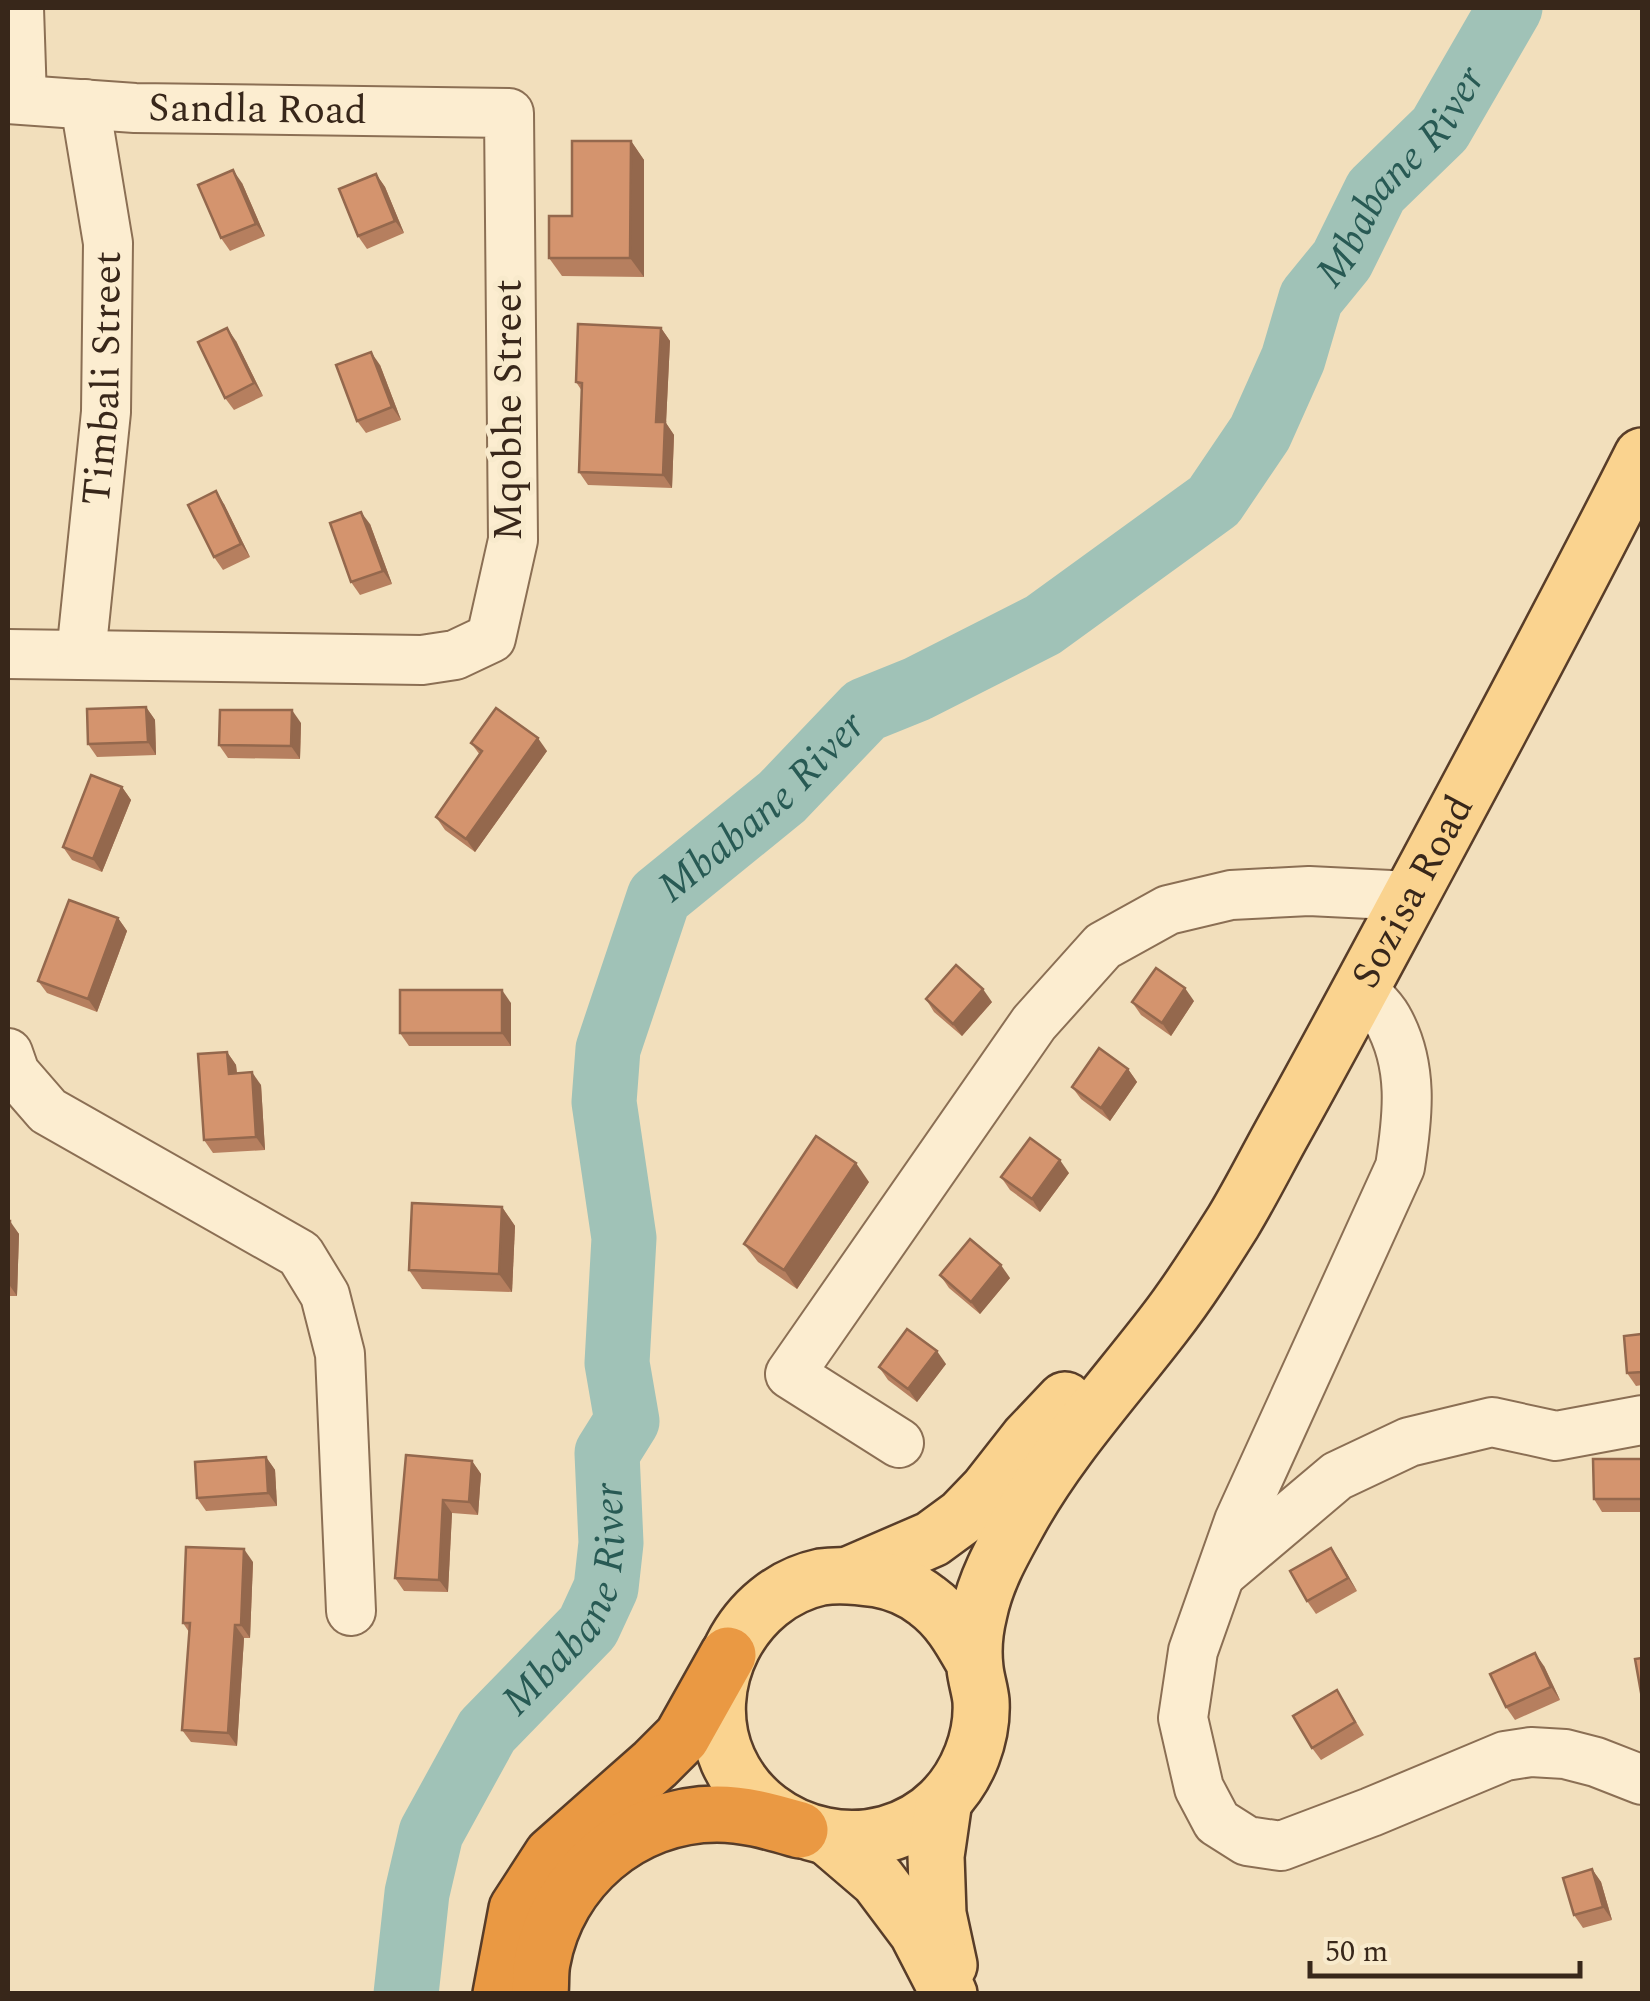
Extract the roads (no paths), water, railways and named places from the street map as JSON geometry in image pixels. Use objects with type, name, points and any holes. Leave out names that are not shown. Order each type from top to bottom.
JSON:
[{"type":"highway","points":[[501,1994],[516,1909],[552,1855],[682,1736],[728,1655]]},
{"type":"highway","points":[[540,1994],[542,1962],[554,1924],[575,1884],[608,1850],[658,1823],[713,1814],[749,1816],[815,1834]]},
{"type":"main road","name":"Sozisa Road","points":[[1169,1318],[1233,1222],[1642,456]]},
{"type":"main road","points":[[952,1994],[918,1932],[878,1880],[815,1834],[770,1813],[745,1788],[727,1758],[718,1724],[718,1688],[728,1655],[743,1628],[765,1604],[791,1588],[820,1578],[851,1574],[932,1539],[962,1518],[1070,1395],[1169,1318]]},
{"type":"main road","points":[[815,1834],[861,1840],[892,1834],[920,1820],[944,1800],[966,1770],[979,1735],[981,1699],[974,1662],[978,1614],[993,1568],[1029,1502],[1169,1318]]},
{"type":"main road","points":[[851,1574],[891,1582],[926,1600],[954,1628],[974,1662]]},
{"type":"main road","points":[[944,1800],[936,1856],[938,1914],[952,1994]]},
{"type":"street","points":[[15,99],[18,8]]},
{"type":"street","name":"Sandla Road","points":[[15,99],[135,108],[509,113]]},
{"type":"street","name":"Timbali Street","points":[[81,655],[106,412],[108,243],[85,104]]},
{"type":"street","name":"Mqobhe Street","points":[[8,654],[422,660],[455,655],[491,638],[513,540],[509,113]]},
{"type":"street","points":[[898,1443],[790,1374],[1034,1023],[1102,946],[1168,910],[1231,895],[1310,891],[1410,896]]},
{"type":"street","points":[[1361,988],[1387,1017],[1406,1063],[1408,1120],[1400,1167],[1239,1521],[1193,1652],[1184,1718],[1198,1788],[1217,1822],[1248,1841],[1281,1846],[1505,1756],[1531,1752],[1565,1754],[1642,1780]]},
{"type":"street","points":[[8,1053],[16,1073],[48,1111],[300,1254],[325,1295],[340,1354],[351,1611]]},
{"type":"street","points":[[1221,1574],[1337,1476],[1409,1442],[1492,1422],[1556,1436],[1642,1420]]},
{"type":"waterway","name":"Mbabane River","points":[[406,1994],[417,1893],[431,1833],[487,1731],[588,1627],[606,1588],[611,1543],[607,1453],[627,1421],[617,1363],[624,1238],[604,1102],[608,1049],[659,897],[782,797],[865,710],[917,689],[1043,625],[1214,501],[1260,433],[1293,359],[1311,298],[1342,260],[1376,191],[1440,129],[1510,8]]}]
